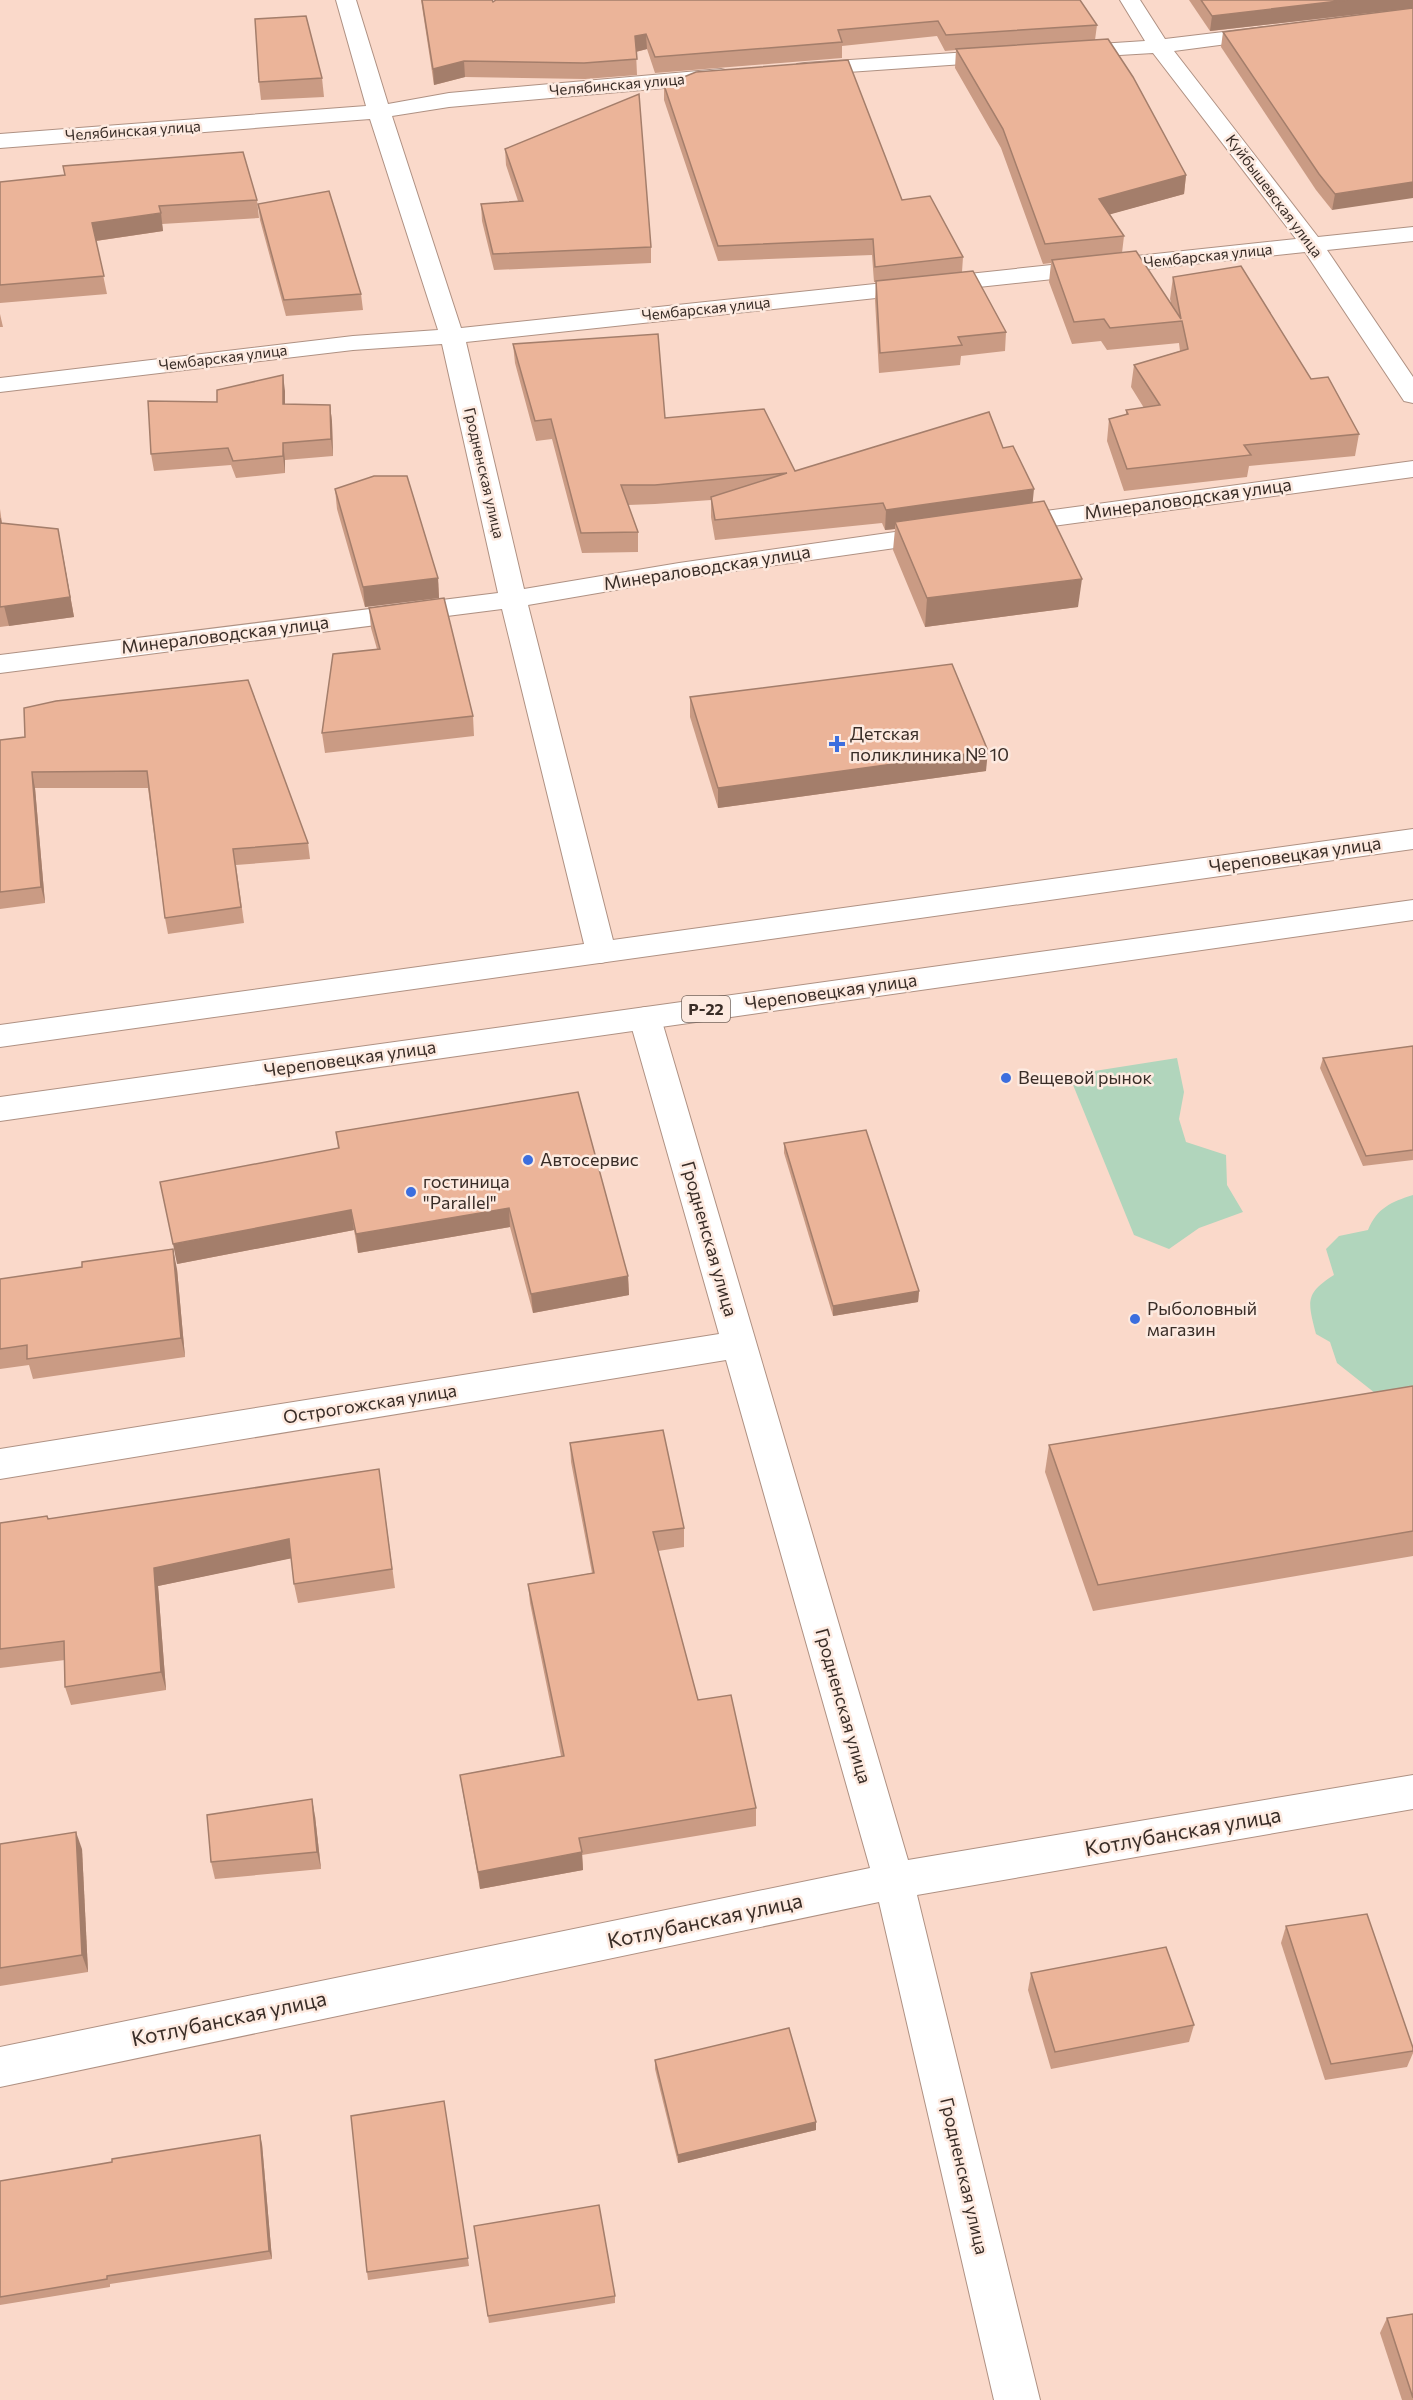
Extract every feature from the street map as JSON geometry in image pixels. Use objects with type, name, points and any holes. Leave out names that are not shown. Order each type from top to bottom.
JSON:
[{"type":"main road","name":"Гродненская улица","points":[[346,0],[379,112],[452,336],[513,599],[601,952]]},
{"type":"main road","name":"Куйбышевская улица","points":[[1130,0],[1160,46],[1312,245],[1413,396]]},
{"type":"main road","points":[[1052,53],[1160,46],[1286,30]]},
{"type":"main road","points":[[779,71],[1017,55]]},
{"type":"main road","name":"Челябинская улица","points":[[0,141],[379,112],[449,100],[744,75]]},
{"type":"main road","name":"Чембарская улица","points":[[0,385],[353,343],[452,336],[1413,234]]},
{"type":"main road","name":"Минераловодская улица","points":[[0,664],[513,599],[679,571],[1202,496],[1413,469]]},
{"type":"main road","name":"Череповецкая улица","points":[[0,1036],[1413,838]]},
{"type":"main road","name":"Череповецкая улица","points":[[0,1109],[1413,910]]},
{"type":"main road","name":"Гродненская улица","points":[[645,1018],[894,1881],[1017,2400]]},
{"type":"main road","name":"Острогожская улица","points":[[0,1464],[740,1344]]},
{"type":"main road","name":"Котлубанская улица","points":[[0,2067],[894,1881],[1413,1792]]},
{"type":"green space","points":[[1177,1058],[1184,1092],[1179,1119],[1186,1142],[1226,1155],[1227,1185],[1243,1212],[1199,1228],[1169,1249],[1134,1235],[1069,1075]]},
{"type":"green space","points":[[1413,1195],[1413,1411],[1380,1397],[1337,1363],[1330,1342],[1316,1334],[1310,1306],[1317,1288],[1334,1275],[1326,1249],[1339,1236],[1368,1230],[1380,1211],[1398,1200]]},
{"type":"building","points":[[422,0],[492,0],[493,2],[496,0],[1080,0],[1097,25],[946,35],[938,21],[838,30],[842,42],[655,57],[646,34],[635,36],[637,59],[584,63],[464,61],[433,69]]},
{"type":"building","points":[[1201,0],[1347,0],[1212,16]]},
{"type":"building","points":[[1413,8],[1413,182],[1335,194],[1223,32]]},
{"type":"building","points":[[306,16],[322,78],[259,82],[255,19]]},
{"type":"building","points":[[1108,39],[1133,77],[1186,175],[1099,199],[1124,236],[1045,244],[1003,129],[956,49]]},
{"type":"building","points":[[848,60],[902,200],[930,196],[963,257],[875,267],[873,239],[718,246],[664,85],[696,72]]},
{"type":"building","points":[[639,94],[651,247],[493,254],[481,204],[523,201],[505,149]]},
{"type":"building","points":[[243,152],[257,200],[159,206],[161,213],[92,223],[104,276],[0,285],[0,182],[65,175],[63,166]]},
{"type":"building","points":[[329,191],[361,294],[284,300],[258,204]]},
{"type":"building","points":[[1136,251],[1181,319],[1173,277],[1241,266],[1311,379],[1328,377],[1359,434],[1244,445],[1251,455],[1127,469],[1109,419],[1128,414],[1126,410],[1160,405],[1134,365],[1188,349],[1182,321],[1110,328],[1104,319],[1074,322],[1052,260]]},
{"type":"building","points":[[973,271],[1006,332],[958,337],[962,345],[880,353],[876,281]]},
{"type":"building","points":[[658,334],[665,418],[764,409],[795,471],[989,412],[1003,448],[1013,446],[1034,489],[886,510],[883,503],[715,520],[711,497],[787,473],[655,485],[621,485],[638,532],[581,533],[551,419],[535,421],[513,344]]},
{"type":"building","points":[[283,375],[283,404],[330,405],[331,439],[283,443],[283,456],[233,461],[228,448],[151,454],[148,401],[217,402],[217,390]]},
{"type":"building","points":[[374,476],[407,476],[438,578],[363,587],[335,489]]},
{"type":"building","points":[[1044,501],[1082,579],[927,598],[895,522]]},
{"type":"building","points":[[0,518],[1,523],[58,529],[70,597],[0,607]]},
{"type":"building","points":[[444,598],[473,716],[322,733],[333,654],[380,649],[369,608]]},
{"type":"building","name":"Детская поликлиника № 10","points":[[952,664],[988,751],[718,788],[690,697]]},
{"type":"building","points":[[248,680],[308,843],[233,849],[241,907],[165,918],[147,771],[32,772],[41,887],[0,892],[0,740],[25,737],[24,708],[56,701]]},
{"type":"building","points":[[1413,1046],[1413,1150],[1366,1156],[1323,1058]]},
{"type":"building","points":[[578,1092],[628,1276],[531,1294],[509,1208],[356,1234],[351,1210],[173,1244],[160,1182],[339,1148],[336,1132]]},
{"type":"building","points":[[866,1130],[919,1291],[833,1306],[784,1143]]},
{"type":"building","points":[[173,1249],[181,1338],[27,1359],[27,1345],[0,1349],[0,1279],[82,1267],[82,1262]]},
{"type":"building","points":[[1413,1386],[1413,1531],[1098,1585],[1049,1445]]},
{"type":"building","points":[[663,1430],[684,1528],[653,1532],[698,1700],[731,1695],[756,1808],[579,1838],[582,1852],[478,1872],[460,1775],[564,1756],[528,1584],[594,1573],[570,1443]]},
{"type":"building","points":[[379,1469],[392,1569],[294,1584],[289,1539],[154,1568],[161,1672],[65,1687],[64,1641],[0,1649],[0,1523],[47,1516],[48,1519]]},
{"type":"building","points":[[312,1799],[317,1852],[211,1862],[207,1815]]},
{"type":"building","points":[[76,1832],[82,1955],[0,1968],[0,1844]]},
{"type":"building","points":[[1367,1914],[1413,2051],[1331,2064],[1286,1926]]},
{"type":"building","points":[[1166,1947],[1194,2025],[1055,2052],[1031,1973]]},
{"type":"building","points":[[789,2028],[816,2122],[678,2155],[655,2060]]},
{"type":"building","points":[[444,2101],[468,2258],[367,2272],[351,2116]]},
{"type":"building","points":[[260,2135],[269,2251],[107,2276],[107,2279],[0,2297],[0,2181],[112,2162],[112,2159]]},
{"type":"building","points":[[599,2205],[615,2296],[488,2316],[474,2226]]},
{"type":"building","points":[[1413,2314],[1413,2398],[1387,2318]]},
{"type":"place","name":"Детская поликлиника № 10","points":[[837,744]]},
{"type":"place","name":"Вещевой рынок","points":[[1006,1078]]},
{"type":"place","name":"Автосервис","points":[[528,1160]]},
{"type":"place","name":"гостиница \"Parallel\"","points":[[411,1192]]},
{"type":"place","name":"Рыболовный магазин","points":[[1135,1319]]}]
